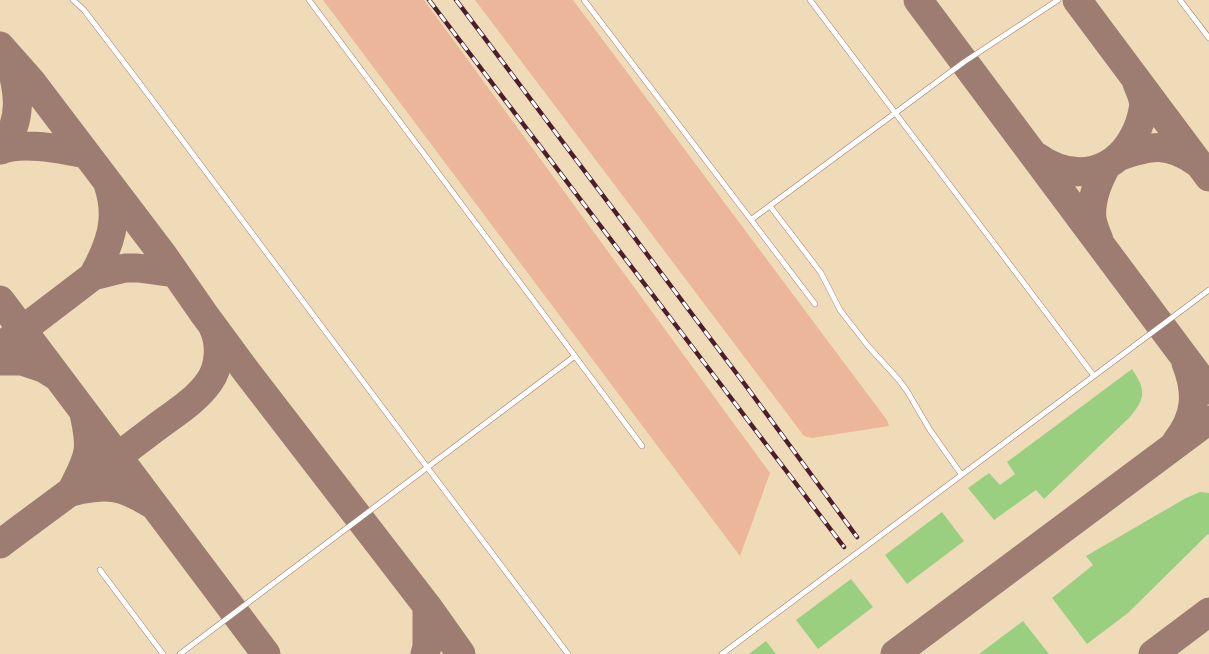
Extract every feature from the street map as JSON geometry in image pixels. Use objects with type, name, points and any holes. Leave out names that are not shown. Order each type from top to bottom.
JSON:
[{"type":"lane","points":[[73,0],[84,10],[135,77],[568,654]]},
{"type":"lane","points":[[309,0],[642,446]]},
{"type":"lane","points":[[584,0],[752,219],[815,304]]},
{"type":"lane","points":[[810,0],[1094,376]]},
{"type":"lane","points":[[752,219],[964,62],[1058,0]]},
{"type":"lane","points":[[1180,0],[1209,38]]},
{"type":"lane","points":[[770,206],[821,273],[827,282],[835,301],[849,322],[868,346],[899,380],[936,440],[961,474]]},
{"type":"lane","points":[[722,654],[1209,290]]},
{"type":"lane","points":[[180,654],[575,356]]},
{"type":"lane","points":[[100,570],[163,654]]},
{"type":"green space","points":[[1132,369],[1142,388],[1142,394],[1139,404],[1130,417],[1044,499],[1036,490],[994,520],[968,488],[989,473],[1000,485],[1015,474],[1007,462]]},
{"type":"green space","points":[[1200,492],[1209,493],[1209,535],[1208,534],[1128,613],[1087,644],[1052,598],[1093,565],[1086,556],[1186,498]]},
{"type":"green space","points":[[942,512],[964,541],[907,584],[885,555]]},
{"type":"green space","points":[[851,579],[873,607],[818,649],[796,620]]},
{"type":"green space","points":[[1023,621],[1049,654],[979,654]]},
{"type":"green space","points":[[766,641],[776,654],[749,654]]},
{"type":"building","points":[[323,0],[424,0],[770,473],[740,556]]},
{"type":"building","points":[[475,0],[573,0],[887,420],[889,426],[812,438],[804,436]]},
{"type":"taxiway","points":[[918,0],[1209,390]]},
{"type":"taxiway","points":[[1077,0],[1209,177]]},
{"type":"taxiway","points":[[0,46],[31,81],[163,255],[246,371],[427,606],[461,654]]},
{"type":"taxiway","points":[[1,150],[13,127],[17,105],[15,82],[9,58]]},
{"type":"taxiway","points":[[1036,156],[1051,165],[1065,170],[1080,172],[1094,170],[1107,165],[1118,157],[1129,145],[1137,130],[1142,115],[1143,100],[1136,80]]},
{"type":"taxiway","points":[[0,150],[9,147],[31,146],[54,148],[86,154]]},
{"type":"taxiway","points":[[1118,157],[1140,150],[1159,148],[1177,152],[1198,163]]},
{"type":"taxiway","points":[[1099,240],[1092,219],[1092,205],[1098,184],[1107,165]]},
{"type":"taxiway","points":[[93,276],[108,242],[113,220],[113,209],[108,184]]},
{"type":"taxiway","points":[[0,347],[93,276],[125,268],[138,268],[175,273]]},
{"type":"taxiway","points":[[0,300],[266,654]]},
{"type":"taxiway","points":[[0,544],[197,396],[213,376],[217,362],[218,347],[216,333],[213,327]]},
{"type":"taxiway","points":[[0,361],[22,361],[43,368],[56,376]]},
{"type":"taxiway","points":[[1176,442],[1188,423],[1193,404],[1192,384],[1186,363]]},
{"type":"taxiway","points":[[84,413],[88,436],[88,451],[83,467],[71,492],[110,487],[130,492],[153,505]]},
{"type":"taxiway","points":[[895,654],[1209,420]]},
{"type":"taxiway","points":[[425,654],[427,647],[427,606]]},
{"type":"taxiway","points":[[1153,654],[1209,612]]},
{"type":"railway","points":[[429,0],[844,547]]},
{"type":"railway","points":[[456,0],[746,386],[857,537]]}]
